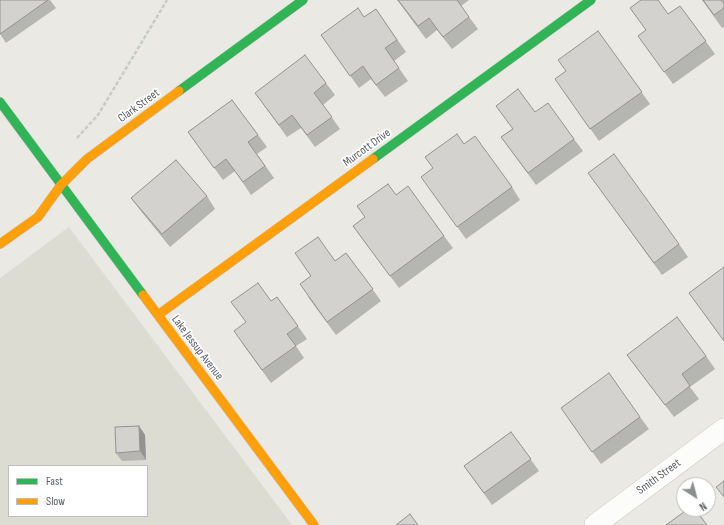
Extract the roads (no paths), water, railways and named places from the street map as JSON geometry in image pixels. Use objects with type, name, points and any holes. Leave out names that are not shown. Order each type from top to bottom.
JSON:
[{"type":"street","name":"Clark Street","points":[[0,244],[38,217],[62,185],[87,159],[303,0]]},
{"type":"street","name":"Murcott Drive","points":[[158,315],[591,0]]},
{"type":"street","name":"Lake Jessup Avenue","points":[[0,102],[314,525]]},
{"type":"street","name":"Smith Street","points":[[595,525],[724,429]]}]
